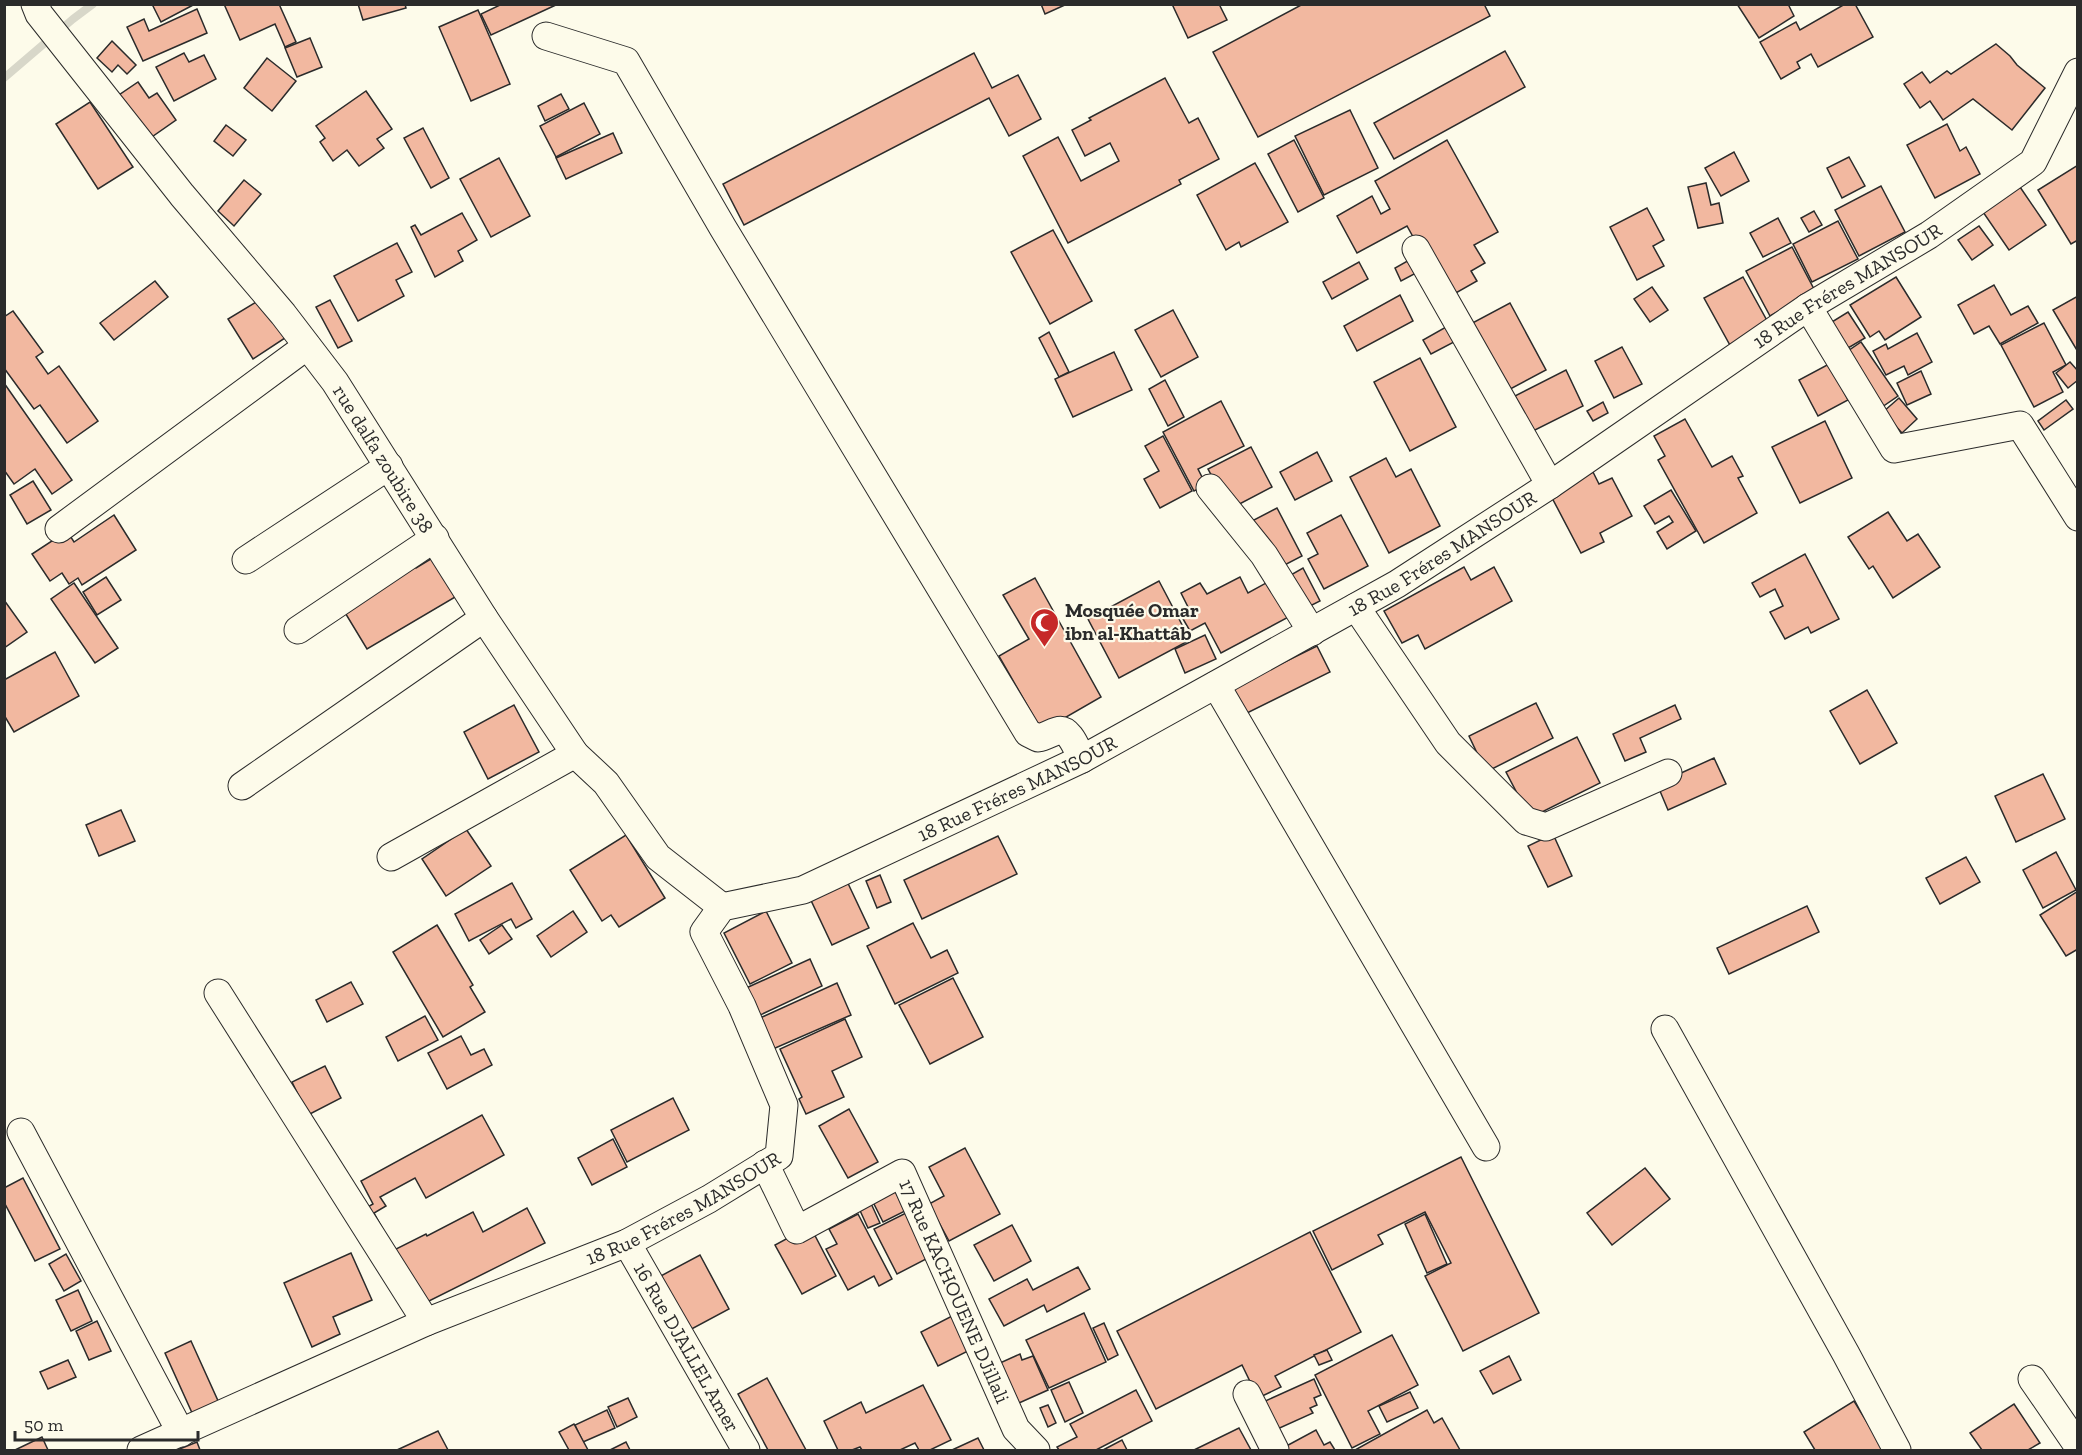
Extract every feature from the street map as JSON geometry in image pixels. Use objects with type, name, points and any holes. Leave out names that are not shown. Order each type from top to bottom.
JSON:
[{"type":"street","name":"rue dalfa zoubire 38","points":[[41,8],[182,195],[283,314],[335,382],[484,618],[575,754],[606,783],[658,857],[722,907]]},
{"type":"street","points":[[546,36],[626,61],[729,238],[1028,733],[1038,738],[1060,729],[1065,731],[1069,734],[1082,759]]},
{"type":"street","name":"18 Rue Fréres MANSOUR","points":[[141,1450],[426,1322],[627,1243],[709,1199],[779,1156],[784,1105],[742,1006],[704,932],[722,907],[803,890],[1082,759],[1397,584],[1550,485],[1808,307],[1929,235],[2033,162],[2078,72]]},
{"type":"street","points":[[1416,249],[1550,485]]},
{"type":"street","points":[[1808,307],[1894,449],[2020,425],[2077,514]]},
{"type":"street","points":[[59,529],[307,346]]},
{"type":"street","points":[[246,560],[389,466]]},
{"type":"street","points":[[1210,488],[1264,555],[1312,632]]},
{"type":"street","points":[[298,630],[435,538]]},
{"type":"street","points":[[1356,607],[1448,743],[1526,820],[1546,827],[1668,773]]},
{"type":"street","points":[[243,786],[484,618]]},
{"type":"street","points":[[1216,685],[1486,1147]]},
{"type":"street","points":[[391,857],[575,754]]},
{"type":"street","points":[[218,993],[426,1322]]},
{"type":"street","points":[[1665,1029],[1897,1450]]},
{"type":"street","points":[[21,1132],[181,1433]]},
{"type":"street","name":"17 Rue KACHOUENE DJillali","points":[[765,1164],[796,1230],[902,1173],[1016,1429],[1036,1450]]},
{"type":"street","name":"16 Rue DJALLEL Amer","points":[[627,1243],[746,1450]]},
{"type":"street","points":[[2032,1378],[2078,1446]]},
{"type":"street","points":[[1247,1394],[1275,1450]]},
{"type":"building","points":[[152,4],[195,4],[161,22]]},
{"type":"building","points":[[224,4],[279,4],[296,42],[285,47],[275,24],[240,40]]},
{"type":"building","points":[[358,4],[405,4],[406,8],[363,20]]},
{"type":"building","points":[[502,4],[558,4],[491,35],[481,14]]},
{"type":"building","points":[[1041,4],[1067,4],[1045,14]]},
{"type":"building","points":[[1172,4],[1219,4],[1227,20],[1188,38]]},
{"type":"building","points":[[1303,4],[1484,4],[1490,16],[1258,137],[1213,52]]},
{"type":"building","points":[[1737,4],[1788,4],[1794,16],[1759,38]]},
{"type":"building","points":[[1845,4],[1855,4],[1873,37],[1818,67],[1811,54],[1797,62],[1800,68],[1781,79],[1760,42],[1796,22],[1800,30]]},
{"type":"building","points":[[197,9],[207,33],[143,61],[127,27],[144,19],[149,31]]},
{"type":"building","points":[[478,10],[510,84],[471,101],[439,27]]},
{"type":"building","points":[[310,38],[322,67],[297,77],[285,48]]},
{"type":"building","points":[[112,41],[136,65],[127,74],[118,65],[112,72],[97,58]]},
{"type":"building","points":[[1996,44],[2045,88],[2012,130],[1973,99],[1943,120],[1930,101],[1920,108],[1904,84],[1922,72],[1930,83],[1947,71],[1951,74]]},
{"type":"building","points":[[1505,51],[1525,87],[1394,159],[1374,123]]},
{"type":"building","points":[[184,53],[189,62],[204,55],[216,79],[174,101],[156,67]]},
{"type":"building","points":[[974,53],[992,88],[1018,75],[1041,119],[1009,136],[989,98],[744,225],[723,184]]},
{"type":"building","points":[[267,58],[296,81],[272,111],[244,88]]},
{"type":"building","points":[[1165,78],[1189,123],[1198,118],[1219,159],[1179,180],[1181,184],[1068,243],[1023,156],[1058,137],[1081,181],[1119,161],[1110,143],[1085,156],[1072,130],[1091,120],[1089,118]]},
{"type":"building","points":[[138,82],[149,98],[157,93],[176,120],[146,141],[116,97]]},
{"type":"building","points":[[366,91],[392,129],[377,139],[384,148],[359,166],[347,150],[333,161],[320,142],[325,138],[316,126]]},
{"type":"building","points":[[561,94],[569,109],[545,121],[538,106]]},
{"type":"building","points":[[90,102],[133,167],[98,189],[56,124]]},
{"type":"building","points":[[584,103],[600,134],[556,157],[540,126]]},
{"type":"building","points":[[1350,110],[1378,168],[1324,195],[1295,136]]},
{"type":"building","points":[[1947,124],[1960,151],[1966,147],[1980,174],[1935,198],[1907,145]]},
{"type":"building","points":[[226,125],[246,140],[233,156],[214,141]]},
{"type":"building","points":[[423,128],[449,178],[431,188],[404,138]]},
{"type":"building","points":[[613,133],[622,153],[566,179],[556,158]]},
{"type":"building","points":[[1294,140],[1324,198],[1298,212],[1268,154]]},
{"type":"building","points":[[1447,140],[1498,232],[1474,245],[1485,263],[1471,271],[1477,281],[1447,298],[1407,226],[1357,253],[1337,216],[1372,196],[1381,214],[1390,209],[1375,181]]},
{"type":"building","points":[[1734,152],[1749,181],[1721,196],[1705,168]]},
{"type":"building","points":[[1849,157],[1865,186],[1842,198],[1827,168]]},
{"type":"building","points":[[499,158],[530,216],[491,237],[460,179]]},
{"type":"building","points":[[1255,163],[1288,222],[1241,247],[1239,242],[1226,250],[1197,195]]},
{"type":"building","points":[[2078,165],[2078,240],[2071,244],[2038,190]]},
{"type":"building","points":[[244,180],[261,194],[234,226],[218,211]]},
{"type":"building","points":[[1706,183],[1711,205],[1719,203],[1723,223],[1698,228],[1688,187]]},
{"type":"building","points":[[1881,186],[1905,232],[1859,256],[1835,210]]},
{"type":"building","points":[[2020,187],[2046,225],[2009,250],[1983,212]]},
{"type":"building","points":[[1647,208],[1664,240],[1653,246],[1664,266],[1637,280],[1610,227]]},
{"type":"building","points":[[1814,211],[1822,225],[1809,232],[1801,218]]},
{"type":"building","points":[[462,213],[477,240],[458,251],[463,261],[435,277],[411,227],[415,225],[421,235]]},
{"type":"building","points":[[1778,218],[1791,243],[1763,257],[1750,233]]},
{"type":"building","points":[[1838,221],[1858,259],[1812,282],[1793,244]]},
{"type":"building","points":[[1979,226],[1993,245],[1972,260],[1958,240]]},
{"type":"building","points":[[1053,230],[1092,301],[1050,324],[1011,252]]},
{"type":"building","points":[[397,243],[412,272],[396,280],[404,296],[358,321],[334,276]]},
{"type":"building","points":[[1792,247],[1815,291],[1770,316],[1746,271]]},
{"type":"building","points":[[1411,259],[1418,272],[1401,281],[1395,268]]},
{"type":"building","points":[[1359,262],[1368,279],[1332,299],[1323,282]]},
{"type":"building","points":[[1743,277],[1770,326],[1731,347],[1704,298]]},
{"type":"building","points":[[1896,277],[1921,317],[1885,340],[1879,331],[1870,337],[1850,305]]},
{"type":"building","points":[[155,281],[168,297],[114,340],[100,323]]},
{"type":"building","points":[[1994,285],[2011,315],[2028,306],[2038,323],[2000,344],[1989,326],[1974,334],[1958,305]]},
{"type":"building","points":[[1652,287],[1668,310],[1650,322],[1634,299]]},
{"type":"building","points":[[1400,295],[1413,321],[1357,351],[1344,326]]},
{"type":"building","points":[[2078,296],[2078,352],[2053,310]]},
{"type":"building","points":[[261,299],[285,338],[253,359],[228,319]]},
{"type":"building","points":[[330,300],[352,341],[338,348],[316,307]]},
{"type":"building","points":[[1510,303],[1546,370],[1499,395],[1463,328]]},
{"type":"building","points":[[1173,310],[1198,357],[1161,377],[1135,330]]},
{"type":"building","points":[[13,311],[43,352],[36,357],[48,374],[59,366],[98,421],[67,443],[40,405],[34,409],[4,368],[4,317]]},
{"type":"building","points":[[1848,312],[1865,338],[1843,351],[1827,325]]},
{"type":"building","points":[[2044,323],[2066,365],[2053,372],[2063,392],[2034,407],[2001,345]]},
{"type":"building","points":[[1446,327],[1454,342],[1431,354],[1423,340]]},
{"type":"building","points":[[1049,332],[1069,372],[1059,377],[1039,338]]},
{"type":"building","points":[[1917,333],[1932,362],[1908,375],[1904,366],[1886,375],[1873,351],[1886,344],[1888,349]]},
{"type":"building","points":[[1861,342],[1898,396],[1882,407],[1845,353]]},
{"type":"building","points":[[1622,347],[1642,384],[1614,398],[1595,361]]},
{"type":"building","points":[[1114,352],[1132,390],[1073,417],[1055,379]]},
{"type":"building","points":[[1420,358],[1456,427],[1410,451],[1374,382]]},
{"type":"building","points":[[2070,362],[2078,371],[2078,380],[2068,388],[2056,373]]},
{"type":"building","points":[[1829,364],[1848,400],[1818,416],[1799,380]]},
{"type":"building","points":[[1566,370],[1583,406],[1525,435],[1507,400]]},
{"type":"building","points":[[1921,371],[1931,394],[1907,405],[1897,383]]},
{"type":"building","points":[[1165,380],[1184,417],[1168,426],[1149,389]]},
{"type":"building","points":[[4,383],[72,480],[52,494],[35,469],[14,484],[4,470]]},
{"type":"building","points":[[1899,398],[1917,419],[1902,433],[1883,412]]},
{"type":"building","points":[[2066,400],[2073,409],[2044,430],[2038,421]]},
{"type":"building","points":[[1221,401],[1244,446],[1198,469],[1206,485],[1194,491],[1163,432]]},
{"type":"building","points":[[1603,402],[1608,413],[1593,421],[1587,411]]},
{"type":"building","points":[[1685,419],[1712,467],[1732,456],[1743,476],[1738,478],[1757,513],[1704,543],[1658,460],[1665,456],[1654,436]]},
{"type":"building","points":[[1825,421],[1852,478],[1800,503],[1772,447]]},
{"type":"building","points":[[1163,436],[1192,491],[1160,508],[1144,479],[1159,471],[1145,446]]},
{"type":"building","points":[[1251,447],[1272,487],[1230,509],[1208,469]]},
{"type":"building","points":[[1317,452],[1332,481],[1295,500],[1280,472]]},
{"type":"building","points":[[1386,458],[1396,477],[1411,469],[1440,526],[1389,553],[1350,477]]},
{"type":"building","points":[[1593,472],[1599,484],[1612,478],[1632,516],[1600,533],[1604,542],[1581,553],[1550,494]]},
{"type":"building","points":[[33,481],[51,510],[27,524],[10,495]]},
{"type":"building","points":[[1671,490],[1696,531],[1667,549],[1657,532],[1673,522],[1669,516],[1655,524],[1644,506]]},
{"type":"building","points":[[1277,508],[1302,556],[1275,570],[1250,522]]},
{"type":"building","points":[[1888,512],[1907,541],[1918,534],[1940,567],[1893,598],[1873,566],[1869,569],[1848,537]]},
{"type":"building","points":[[114,515],[136,550],[82,585],[78,578],[69,584],[62,573],[50,581],[32,554],[67,531],[74,542]]},
{"type":"building","points":[[1341,515],[1368,566],[1324,589],[1308,559],[1318,554],[1307,533]]},
{"type":"building","points":[[439,554],[462,593],[367,649],[341,606],[413,564],[416,568]]},
{"type":"building","points":[[1805,554],[1839,619],[1811,633],[1808,627],[1785,639],[1770,612],[1783,606],[1775,589],[1760,597],[1752,583]]},
{"type":"building","points":[[1464,567],[1471,580],[1494,567],[1512,601],[1425,649],[1418,635],[1402,643],[1384,611]]},
{"type":"building","points":[[1303,568],[1320,601],[1306,608],[1289,576]]},
{"type":"building","points":[[106,577],[121,600],[97,615],[83,592]]},
{"type":"building","points":[[1240,577],[1248,593],[1277,577],[1296,613],[1221,653],[1205,623],[1190,631],[1179,612],[1188,607],[1181,593],[1200,583],[1207,594]]},
{"type":"building","name":"Mosquée Omar ibn al-Khattâb","points":[[1035,578],[1101,697],[1042,731],[999,656],[1029,639],[1003,595]]},
{"type":"building","points":[[1159,581],[1190,640],[1119,678],[1088,619]]},
{"type":"building","points":[[74,583],[118,648],[95,663],[51,599]]},
{"type":"building","points":[[4,600],[27,632],[4,648]]},
{"type":"building","points":[[1205,635],[1216,659],[1185,673],[1175,649]]},
{"type":"building","points":[[1317,646],[1330,672],[1243,715],[1230,689]]},
{"type":"building","points":[[55,652],[79,696],[14,732],[4,715],[4,680]]},
{"type":"building","points":[[1867,690],[1897,743],[1860,764],[1830,711]]},
{"type":"building","points":[[1536,703],[1553,738],[1486,772],[1469,736]]},
{"type":"building","points":[[514,705],[539,752],[488,779],[464,732]]},
{"type":"building","points":[[1675,705],[1681,719],[1640,738],[1646,752],[1625,761],[1613,734]]},
{"type":"building","points":[[1577,737],[1600,783],[1530,818],[1506,772]]},
{"type":"building","points":[[1714,758],[1726,784],[1668,810],[1657,784]]},
{"type":"building","points":[[2043,774],[2065,819],[2016,842],[1995,796]]},
{"type":"building","points":[[121,810],[135,841],[99,856],[86,825]]},
{"type":"building","points":[[466,829],[491,866],[446,896],[422,859]]},
{"type":"building","points":[[1553,834],[1572,876],[1548,887],[1528,846]]},
{"type":"building","points":[[626,835],[665,898],[619,927],[611,915],[602,921],[570,870]]},
{"type":"building","points":[[998,836],[1017,874],[922,919],[904,880]]},
{"type":"building","points":[[2056,852],[2076,890],[2043,908],[2023,870]]},
{"type":"building","points":[[1966,857],[1980,882],[1940,904],[1926,878]]},
{"type":"building","points":[[880,875],[891,902],[877,908],[866,881]]},
{"type":"building","points":[[845,877],[869,928],[832,945],[808,894]]},
{"type":"building","points":[[512,883],[532,919],[516,928],[511,919],[469,941],[455,914]]},
{"type":"building","points":[[2078,891],[2078,949],[2066,956],[2040,915]]},
{"type":"building","points":[[1807,906],[1819,932],[1729,974],[1717,948]]},
{"type":"building","points":[[573,911],[587,932],[551,957],[537,936]]},
{"type":"building","points":[[766,911],[792,963],[750,984],[724,933]]},
{"type":"building","points":[[913,923],[931,958],[947,950],[958,973],[895,1004],[867,946]]},
{"type":"building","points":[[437,925],[473,985],[470,987],[485,1012],[443,1037],[393,952]]},
{"type":"building","points":[[502,925],[512,939],[489,954],[480,940]]},
{"type":"building","points":[[810,959],[822,986],[756,1017],[744,989]]},
{"type":"building","points":[[953,978],[983,1037],[930,1064],[899,1005]]},
{"type":"building","points":[[351,982],[363,1004],[327,1022],[316,1000]]},
{"type":"building","points":[[837,983],[851,1015],[773,1049],[760,1018]]},
{"type":"building","points":[[425,1016],[438,1040],[398,1061],[386,1037]]},
{"type":"building","points":[[845,1019],[862,1057],[832,1071],[844,1097],[806,1114],[799,1099],[802,1097],[780,1049]]},
{"type":"building","points":[[461,1036],[471,1055],[484,1049],[492,1065],[447,1089],[428,1053]]},
{"type":"building","points":[[325,1066],[341,1098],[308,1115],[292,1082]]},
{"type":"building","points":[[673,1098],[689,1130],[627,1162],[611,1130]]},
{"type":"building","points":[[849,1109],[878,1162],[848,1178],[819,1126]]},
{"type":"building","points":[[482,1115],[504,1155],[426,1198],[415,1178],[380,1197],[386,1206],[374,1213],[390,1242],[361,1211],[373,1204],[361,1181]]},
{"type":"building","points":[[613,1139],[627,1167],[592,1185],[578,1158]]},
{"type":"building","points":[[965,1148],[1000,1214],[949,1241],[929,1204],[944,1196],[929,1167]]},
{"type":"building","points":[[1461,1157],[1539,1313],[1463,1351],[1425,1276],[1451,1263],[1425,1212],[1378,1235],[1383,1244],[1332,1270],[1313,1231]]},
{"type":"building","points":[[1645,1168],[1670,1199],[1612,1245],[1587,1213]]},
{"type":"building","points":[[23,1178],[60,1249],[35,1261],[4,1202],[4,1188]]},
{"type":"building","points":[[892,1185],[905,1211],[883,1222],[870,1196]]},
{"type":"building","points":[[869,1199],[880,1223],[868,1228],[857,1204]]},
{"type":"building","points":[[527,1208],[545,1243],[423,1304],[394,1250],[473,1212],[483,1232]]},
{"type":"building","points":[[906,1213],[930,1257],[897,1274],[874,1229]]},
{"type":"building","points":[[858,1214],[892,1279],[879,1286],[874,1276],[848,1290],[826,1249],[837,1244],[829,1229]]},
{"type":"building","points":[[1425,1214],[1447,1264],[1427,1273],[1405,1224]]},
{"type":"building","points":[[1012,1225],[1031,1261],[994,1281],[974,1245]]},
{"type":"building","points":[[810,1226],[836,1276],[802,1294],[775,1245]]},
{"type":"building","points":[[1310,1232],[1361,1332],[1275,1376],[1281,1387],[1258,1398],[1242,1365],[1156,1409],[1117,1331]]},
{"type":"building","points":[[351,1253],[372,1300],[333,1317],[340,1334],[312,1347],[284,1283]]},
{"type":"building","points":[[66,1254],[81,1281],[64,1291],[49,1264]]},
{"type":"building","points":[[700,1255],[729,1309],[686,1332],[657,1278]]},
{"type":"building","points":[[1078,1267],[1090,1289],[1047,1312],[1044,1305],[1004,1326],[989,1299],[1027,1279],[1033,1290]]},
{"type":"building","points":[[78,1290],[92,1321],[71,1331],[56,1300]]},
{"type":"building","points":[[1084,1313],[1106,1362],[1049,1388],[1026,1340]]},
{"type":"building","points":[[954,1315],[972,1349],[938,1366],[921,1332]]},
{"type":"building","points":[[97,1321],[111,1351],[89,1360],[76,1331]]},
{"type":"building","points":[[1104,1323],[1118,1355],[1108,1360],[1093,1328]]},
{"type":"building","points":[[1392,1335],[1418,1385],[1368,1411],[1380,1434],[1352,1448],[1315,1375]]},
{"type":"building","points":[[191,1341],[219,1403],[193,1415],[165,1353]]},
{"type":"building","points":[[1327,1350],[1332,1360],[1319,1365],[1314,1355]]},
{"type":"building","points":[[1020,1354],[1022,1360],[1033,1356],[1048,1390],[1019,1403],[1007,1377],[991,1367]]},
{"type":"building","points":[[1509,1356],[1521,1380],[1493,1394],[1480,1371]]},
{"type":"building","points":[[68,1360],[76,1377],[48,1389],[40,1372]]},
{"type":"building","points":[[767,1378],[806,1450],[768,1450],[738,1394]]},
{"type":"building","points":[[1314,1379],[1321,1395],[1314,1398],[1317,1405],[1310,1408],[1313,1413],[1273,1431],[1261,1403]]},
{"type":"building","points":[[1069,1382],[1083,1413],[1065,1422],[1051,1390]]},
{"type":"building","points":[[923,1385],[951,1440],[930,1450],[919,1450],[915,1443],[900,1450],[862,1450],[860,1447],[852,1450],[838,1450],[824,1421],[861,1402],[866,1413]]},
{"type":"building","points":[[1136,1390],[1152,1421],[1096,1450],[1059,1450],[1057,1447],[1077,1437],[1070,1424]]},
{"type":"building","points":[[1410,1392],[1418,1408],[1387,1422],[1379,1406]]},
{"type":"building","points":[[628,1398],[637,1417],[617,1427],[608,1407]]},
{"type":"building","points":[[1854,1401],[1884,1450],[1815,1450],[1804,1432]]},
{"type":"building","points":[[2014,1404],[2040,1443],[2028,1450],[1982,1450],[1970,1433]]},
{"type":"building","points":[[1048,1405],[1056,1423],[1048,1427],[1040,1408]]},
{"type":"building","points":[[607,1410],[615,1428],[583,1442],[575,1425]]},
{"type":"building","points":[[1427,1410],[1434,1423],[1442,1418],[1460,1450],[1355,1450]]},
{"type":"building","points":[[574,1424],[588,1450],[569,1450],[559,1432]]},
{"type":"building","points":[[1239,1428],[1251,1450],[1194,1450]]},
{"type":"building","points":[[1316,1430],[1324,1445],[1330,1442],[1335,1450],[1279,1450]]},
{"type":"building","points":[[438,1431],[448,1450],[397,1450]]},
{"type":"building","points":[[42,1437],[48,1450],[15,1450]]},
{"type":"building","points":[[978,1438],[984,1450],[952,1450]]},
{"type":"building","points":[[1122,1440],[1127,1450],[1103,1450]]},
{"type":"building","points":[[197,1442],[200,1450],[177,1450]]},
{"type":"building","points":[[626,1442],[630,1450],[610,1450]]},
{"type":"waterway","points":[[4,78],[93,4]]},
{"type":"place","name":"Mosquée Omar ibn al-Khattâb","points":[[1044,648]]}]
